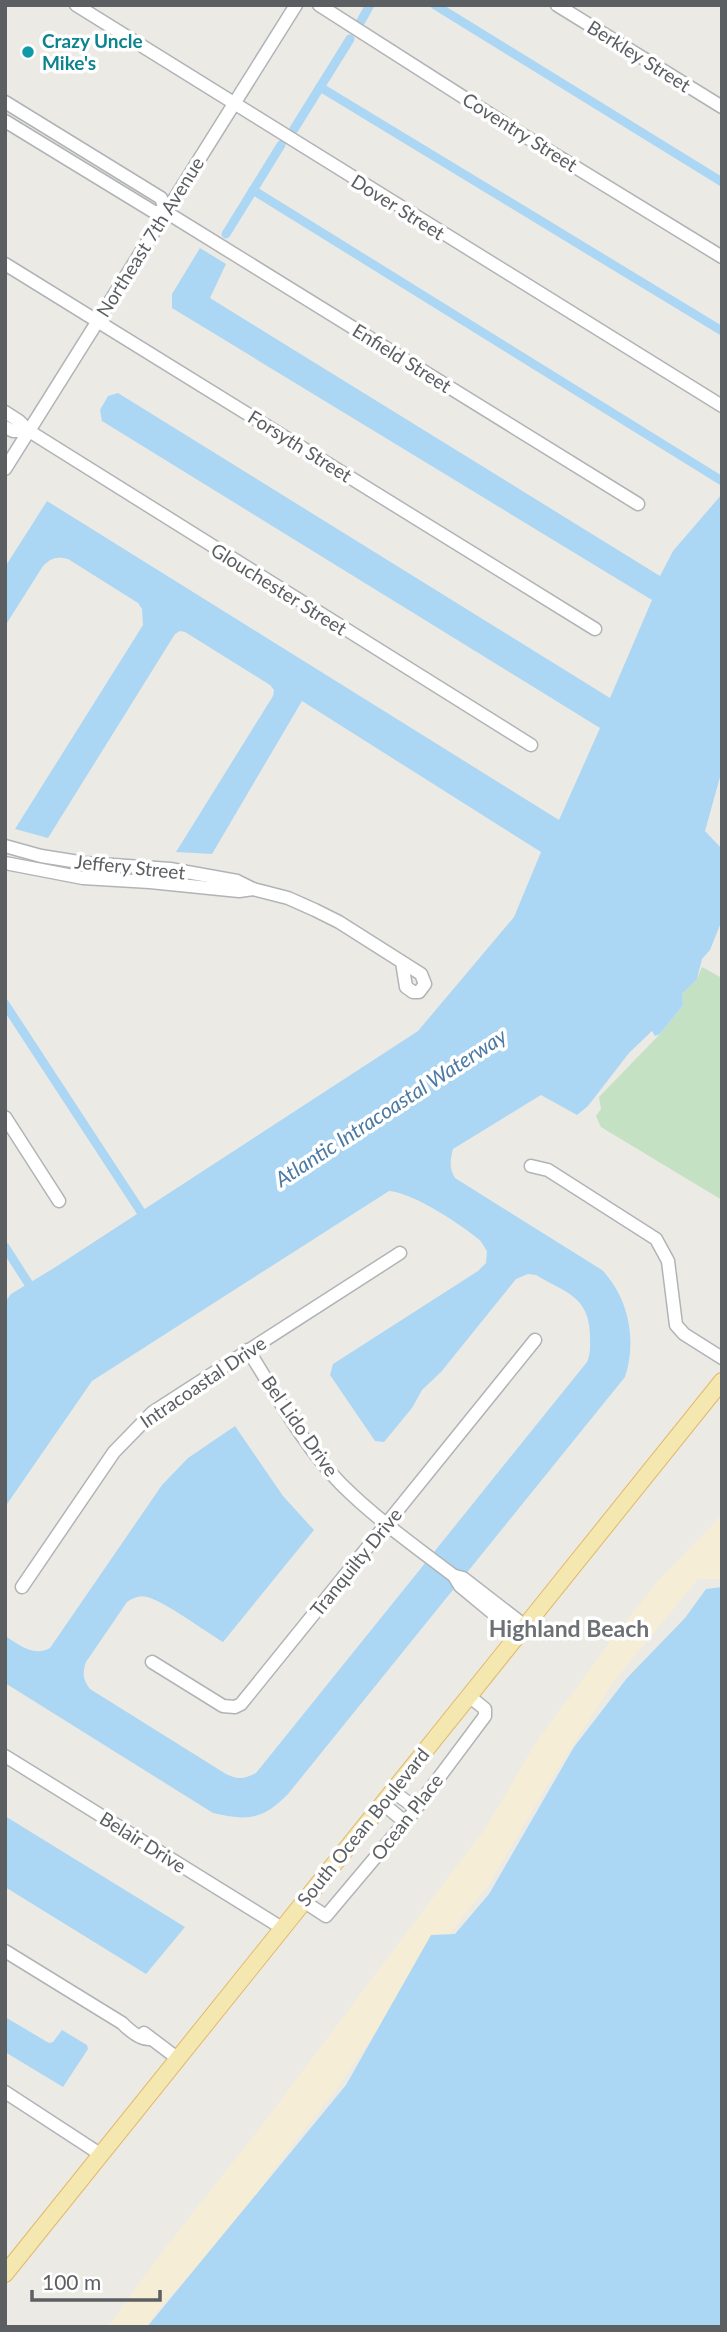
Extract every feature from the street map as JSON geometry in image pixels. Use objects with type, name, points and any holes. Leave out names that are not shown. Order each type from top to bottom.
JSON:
[{"type":"main road","name":"South Ocean Boulevard","points":[[5,2274],[722,1381]]},
{"type":"street","name":"Dover Street","points":[[76,5],[722,406]]},
{"type":"street","name":"Northeast 7th Avenue","points":[[5,469],[296,5]]},
{"type":"street","name":"Coventry Street","points":[[319,5],[510,127],[722,257]]},
{"type":"street","name":"Berkley Street","points":[[557,5],[722,107]]},
{"type":"street","name":"Enfield Street","points":[[5,102],[161,198],[166,212]]},
{"type":"street","name":"Enfield Street","points":[[5,121],[153,212],[166,212],[638,504]]},
{"type":"street","name":"Forsyth Street","points":[[5,264],[595,629]]},
{"type":"street","name":"Glouchester Street","points":[[5,412],[29,431],[531,745]]},
{"type":"street","name":"Glouchester Street","points":[[5,427],[13,431],[29,431]]},
{"type":"street","name":"Jeffery Street","points":[[5,846],[41,856],[85,863],[143,866],[237,881],[315,910],[402,962]]},
{"type":"street","name":"Jeffery Street","points":[[5,863],[83,878],[239,891],[253,889]]},
{"type":"street","points":[[5,1117],[59,1201]]},
{"type":"street","points":[[531,1166],[548,1170],[656,1239],[668,1261],[676,1325],[684,1334],[722,1358]]},
{"type":"street","name":"Intracoastal Drive","points":[[22,1587],[114,1452],[135,1428],[165,1403],[400,1253]]},
{"type":"street","name":"Tranquilty Drive","points":[[152,1662],[223,1706],[241,1704],[535,1340]]},
{"type":"street","name":"Bel Lido Drive","points":[[248,1350],[308,1444],[359,1501],[521,1630]]},
{"type":"street","name":"Ocean Place","points":[[303,1901],[326,1916],[405,1822],[485,1716],[485,1709],[469,1696]]},
{"type":"street","name":"Belair Drive","points":[[5,1756],[282,1928]]},
{"type":"street","points":[[387,1797],[416,1808]]},
{"type":"street","points":[[387,1797],[405,1822]]},
{"type":"street","points":[[5,1951],[122,2023],[144,2040],[150,2039],[177,2058]]},
{"type":"street","points":[[5,2092],[100,2154]]},
{"type":"green space","points":[[702,967],[722,978],[722,1200],[601,1127],[596,1116],[601,1109],[599,1097],[660,1034],[683,1005],[682,994],[697,979]]},
{"type":"sand","points":[[722,1515],[722,1579],[698,1579],[614,1681],[545,1789],[490,1883],[400,1996],[339,2086],[277,2165],[232,2231],[163,2304],[146,2327],[108,2327],[161,2253],[253,2137],[487,1826],[535,1744],[610,1642],[658,1581]]},
{"type":"water","name":"Atlantic Intracoastal Waterway","points":[[200,248],[226,264],[210,298],[660,576],[673,551],[722,494],[722,770],[705,831],[722,849],[722,920],[710,950],[702,959],[697,979],[682,994],[683,1005],[660,1034],[655,1036],[652,1031],[629,1053],[588,1106],[577,1115],[541,1095],[453,1149],[451,1161],[455,1178],[602,1270],[611,1281],[619,1293],[628,1321],[630,1349],[625,1377],[288,1794],[262,1814],[245,1817],[213,1813],[5,1683],[5,1636],[32,1651],[50,1648],[162,1485],[188,1458],[235,1426],[283,1496],[314,1530],[223,1642],[164,1604],[147,1597],[134,1598],[127,1602],[86,1662],[84,1673],[90,1689],[226,1774],[241,1778],[256,1773],[587,1362],[590,1335],[585,1312],[574,1297],[536,1275],[528,1274],[516,1279],[441,1372],[422,1390],[412,1408],[384,1442],[375,1441],[330,1375],[333,1364],[478,1271],[486,1263],[487,1251],[479,1239],[447,1217],[422,1202],[389,1191],[92,1381],[5,1507],[5,1302],[11,1294],[418,1031],[514,917],[541,852],[302,701],[212,854],[176,852],[273,696],[274,690],[270,685],[180,631],[175,634],[48,838],[15,829],[143,625],[142,609],[138,603],[68,559],[57,558],[51,559],[43,566],[5,626],[5,567],[47,501],[559,820],[600,728],[102,421],[100,410],[108,396],[118,393],[610,698],[652,600],[172,308],[172,294]]},
{"type":"water","points":[[722,1587],[722,2327],[147,2327],[346,2085],[431,1935],[455,1934],[489,1894],[574,1747],[627,1678],[685,1618],[706,1589]]},
{"type":"water","points":[[5,1816],[185,1927],[146,1974],[5,1887]]},
{"type":"water","points":[[5,2017],[49,2043],[53,2042],[62,2030],[87,2045],[88,2049],[63,2087],[5,2052]]},
{"type":"waterway","points":[[361,21],[370,5]]},
{"type":"waterway","points":[[435,5],[722,182]]},
{"type":"waterway","points":[[294,129],[350,39]]},
{"type":"waterway","points":[[320,87],[722,331]]},
{"type":"waterway","points":[[226,234],[281,145]]},
{"type":"waterway","points":[[253,190],[722,481]]},
{"type":"waterway","points":[[5,1004],[147,1221]]},
{"type":"waterway","points":[[5,1247],[34,1292]]},
{"type":"place","name":"Crazy Uncle Mike's","points":[[28,52]]},
{"type":"district","name":"Highland Beach","points":[[569,1629]]}]
